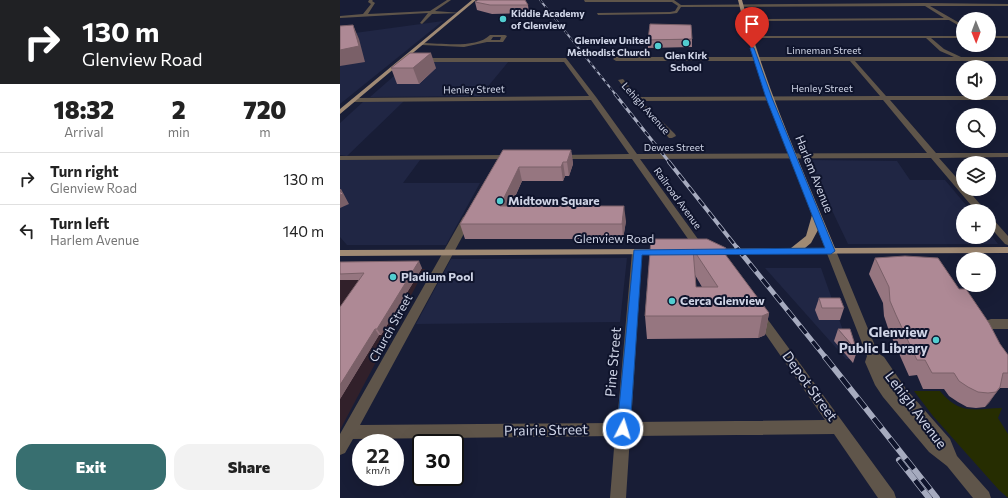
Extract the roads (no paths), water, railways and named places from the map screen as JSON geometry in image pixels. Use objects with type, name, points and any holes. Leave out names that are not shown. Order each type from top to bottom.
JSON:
[{"type":"main road","points":[[340,112],[474,0]]},
{"type":"main road","name":"Harlem Avenue","points":[[741,4],[755,59],[769,98],[831,251]]},
{"type":"main road","points":[[794,251],[806,244],[810,238],[815,227],[816,216]]},
{"type":"main road","points":[[687,252],[1008,250]]},
{"type":"main road","name":"Glenview Road","points":[[340,254],[673,252]]},
{"type":"street","points":[[365,15],[373,3],[370,2],[371,0]]},
{"type":"street","points":[[422,23],[431,13],[449,0]]},
{"type":"street","points":[[874,0],[880,5]]},
{"type":"street","points":[[584,1],[589,5]]},
{"type":"street","points":[[584,1],[673,1],[680,6],[741,4],[1008,5]]},
{"type":"street","points":[[924,4],[956,23]]},
{"type":"street","points":[[977,4],[988,9]]},
{"type":"street","points":[[598,14],[670,13],[676,12],[680,6]]},
{"type":"street","points":[[594,10],[604,20]]},
{"type":"street","points":[[340,17],[416,12],[459,13]]},
{"type":"street","points":[[744,20],[949,19]]},
{"type":"street","points":[[749,37],[956,37]]},
{"type":"street","points":[[927,37],[942,50],[949,59]]},
{"type":"street","points":[[996,37],[1008,37]]},
{"type":"street","points":[[422,44],[464,46],[487,41]]},
{"type":"street","points":[[942,50],[960,59]]},
{"type":"street","points":[[851,59],[975,204]]},
{"type":"street","name":"Linneman Street","points":[[616,60],[1008,59]]},
{"type":"street","name":"Railroad Avenue","points":[[404,60],[566,60],[698,246],[698,252]]},
{"type":"street","name":"Lehigh Avenue","points":[[621,80],[636,99],[672,136]]},
{"type":"street","name":"Henley Street","points":[[354,100],[594,98]]},
{"type":"street","name":"Henley Street","points":[[636,99],[1007,98]]},
{"type":"street","name":"Dewes Street","points":[[553,157],[1008,155]]},
{"type":"street","points":[[494,168],[500,157]]},
{"type":"street","points":[[340,158],[523,157]]},
{"type":"street","name":"Church Street","points":[[340,448],[474,205]]},
{"type":"street","points":[[996,228],[1008,242]]},
{"type":"street","name":"Harlem Avenue","points":[[831,251],[873,356]]},
{"type":"street","name":"Pine Street","points":[[618,498],[637,252]]},
{"type":"street","name":"Depot Street","points":[[753,307],[888,498]]},
{"type":"street","points":[[990,346],[986,340],[983,326],[991,324],[1008,324]]},
{"type":"street","name":"Lehigh Avenue","points":[[873,356],[871,362],[880,382],[888,393],[934,447],[952,461],[983,498]]},
{"type":"street","name":"Prairie Street","points":[[348,432],[839,427]]},
{"type":"railway","points":[[540,0],[616,95]]},
{"type":"railway","points":[[615,94],[670,163]]},
{"type":"railway","points":[[669,162],[738,249]]},
{"type":"railway","points":[[737,248],[826,358]]},
{"type":"railway","points":[[825,357],[937,498]]},
{"type":"railway","points":[[899,460],[929,498]]},
{"type":"place","name":"Kiddie Academy of Glenview","points":[[503,19]]},
{"type":"place","name":"Glen Kirk School","points":[[686,43]]},
{"type":"place","name":"Glenview United Methodist Church","points":[[658,46]]},
{"type":"place","name":"Midtown Square","points":[[500,201]]},
{"type":"place","name":"Pladium Pool","points":[[393,277]]},
{"type":"place","name":"Cerca Glenview","points":[[672,301]]},
{"type":"place","name":"Glenview Public Library","points":[[936,340]]}]
